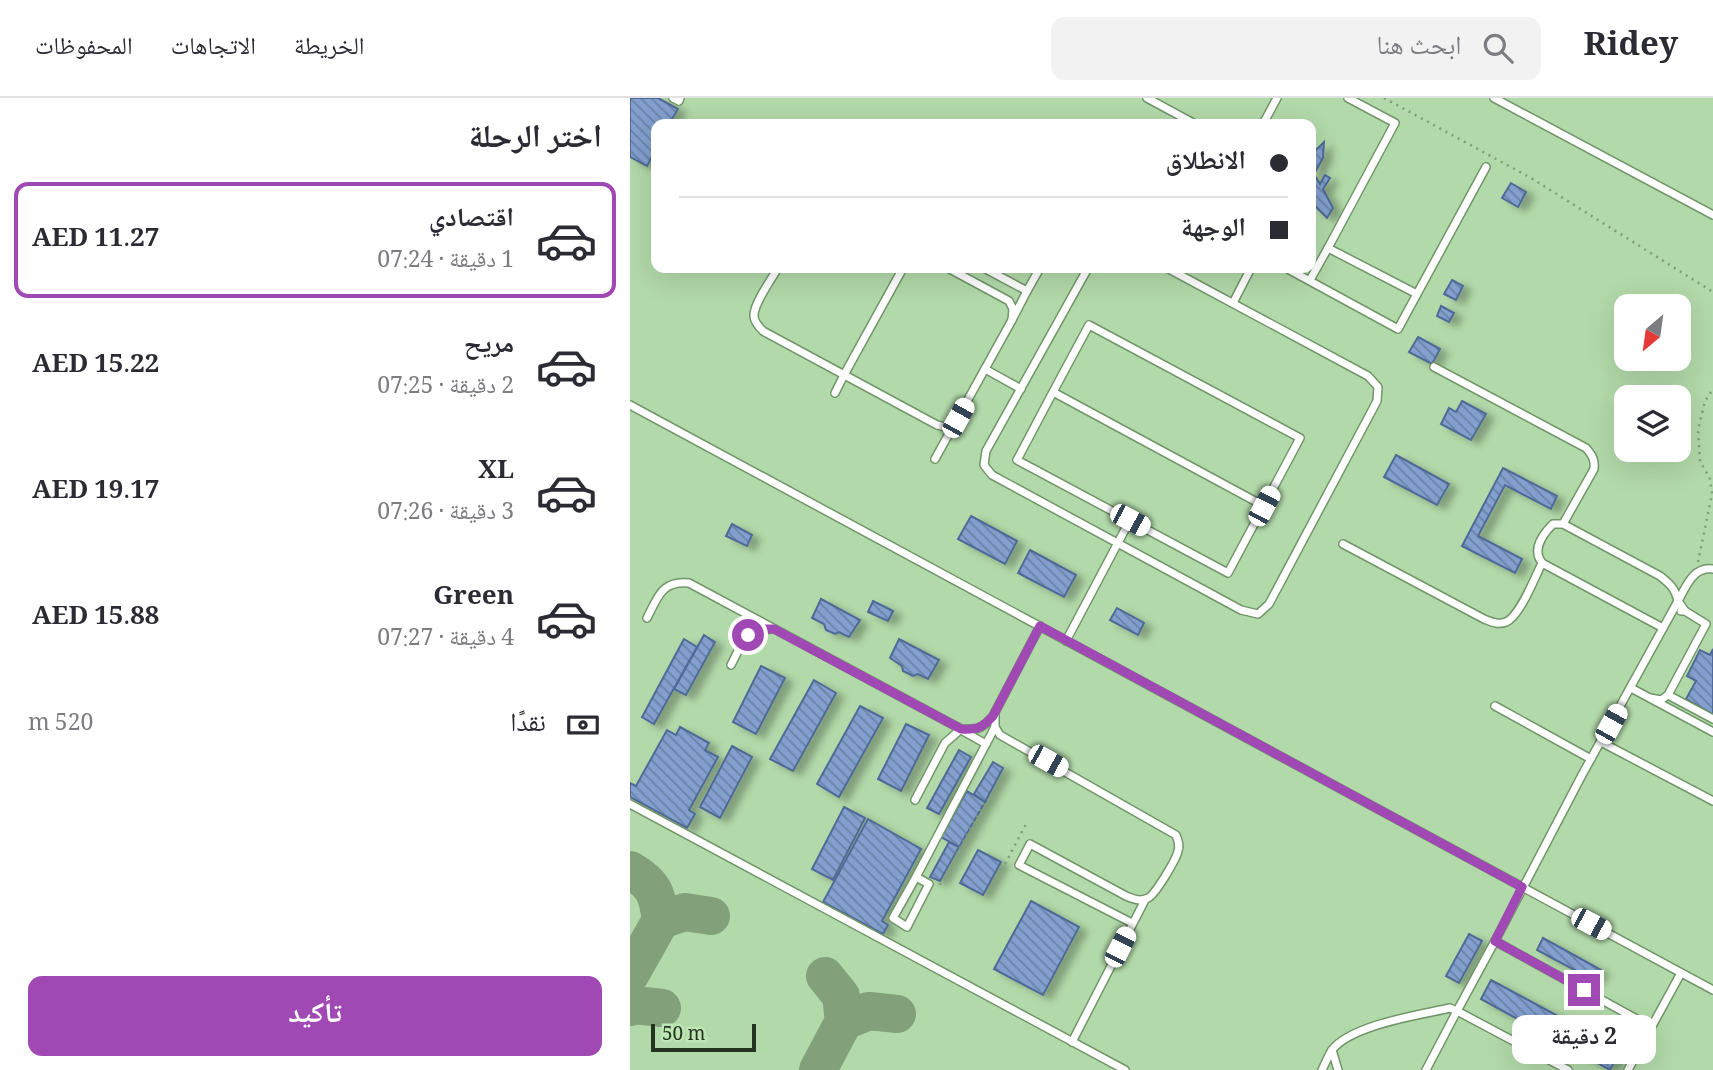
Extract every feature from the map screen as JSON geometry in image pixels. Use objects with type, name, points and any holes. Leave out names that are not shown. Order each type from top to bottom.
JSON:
[{"type":"lane","points":[[673,98],[679,101],[680,98]]},
{"type":"lane","points":[[1147,98],[1186,119]]},
{"type":"lane","points":[[1266,119],[1277,98]]},
{"type":"lane","points":[[1316,269],[1395,123],[1348,98]]},
{"type":"lane","points":[[1494,98],[1713,215]]},
{"type":"lane","points":[[1296,273],[1398,329],[1486,167]]},
{"type":"lane","points":[[1328,248],[1417,294]]},
{"type":"lane","points":[[775,273],[754,315],[757,325],[763,331],[937,425],[945,427],[958,418]]},
{"type":"lane","points":[[835,393],[900,273]]},
{"type":"lane","points":[[958,273],[1009,300],[1013,309],[1012,320]]},
{"type":"lane","points":[[993,273],[1027,292]]},
{"type":"lane","points":[[935,459],[1037,273]]},
{"type":"lane","points":[[1085,273],[986,451],[984,465],[992,475],[1241,610],[1258,614],[1269,604],[1377,401],[1378,387],[1368,376],[1176,273]]},
{"type":"lane","points":[[1233,303],[1248,273]]},
{"type":"lane","points":[[1310,280],[1314,273]]},
{"type":"lane","points":[[1089,325],[1300,438],[1264,506],[1228,573],[1017,460],[1089,325]]},
{"type":"lane","points":[[1434,368],[1586,448],[1592,455],[1594,469],[1563,524]]},
{"type":"lane","points":[[985,369],[1021,389]]},
{"type":"lane","points":[[1053,393],[1264,506]]},
{"type":"lane","points":[[630,405],[1713,990]]},
{"type":"lane","points":[[1066,641],[1130,520]]},
{"type":"lane","points":[[1650,698],[1661,700],[1668,695],[1706,624],[1685,611],[1678,601],[1676,591],[1660,576],[1563,524],[1553,524],[1546,531],[1537,549],[1537,556],[1542,563],[1663,628]]},
{"type":"lane","points":[[1343,544],[1496,624],[1506,622],[1516,615],[1542,563]]},
{"type":"lane","points":[[1426,1070],[1672,611],[1696,572],[1703,568],[1713,569]]},
{"type":"lane","points":[[647,618],[666,586],[678,582],[689,583],[986,744]]},
{"type":"lane","points":[[1672,611],[1685,611]]},
{"type":"lane","points":[[915,800],[945,743],[961,729],[973,730],[985,725],[995,712],[1040,626]]},
{"type":"lane","points":[[731,665],[748,635],[759,629],[774,629]]},
{"type":"lane","points":[[1631,688],[1713,733]]},
{"type":"lane","points":[[1668,695],[1713,719]]},
{"type":"lane","points":[[1495,706],[1591,759]]},
{"type":"lane","points":[[916,877],[929,884],[907,927],[893,918],[995,727],[995,712]]},
{"type":"lane","points":[[995,727],[1000,735],[1176,835],[1179,841],[1178,852],[1154,894],[1145,900],[1137,901],[1126,896],[1030,844],[1019,864],[1132,923]]},
{"type":"lane","points":[[1601,742],[1713,801]]},
{"type":"lane","points":[[630,804],[1125,1070]]},
{"type":"lane","points":[[1072,1042],[1145,900]]},
{"type":"lane","points":[[1495,941],[1651,1027]]},
{"type":"lane","points":[[1628,1070],[1681,973]]},
{"type":"lane","points":[[1322,1070],[1332,1050],[1350,1035],[1450,1008],[1568,1070]]},
{"type":"lane","points":[[1331,1070],[1332,1050]]},
{"type":"lane","points":[[1332,1050],[1338,1070]]},
{"type":"path","points":[[1384,98],[1531,178],[1713,292]]},
{"type":"path","points":[[1696,572],[1712,494],[1710,480],[1700,461],[1698,430],[1704,401],[1713,389]]},
{"type":"path","points":[[935,893],[985,802]]},
{"type":"path","points":[[1005,864],[1027,824]]},
{"type":"building","points":[[630,98],[658,98],[678,109],[672,119],[651,119],[651,158],[647,166],[630,157]]},
{"type":"building","points":[[1324,142],[1323,158],[1316,170],[1316,150]]},
{"type":"building","points":[[1325,175],[1330,178],[1323,189],[1333,208],[1327,218],[1316,207],[1316,177],[1320,184]]},
{"type":"building","points":[[1511,183],[1526,192],[1518,207],[1502,198]]},
{"type":"building","points":[[1452,280],[1463,286],[1456,300],[1444,294]]},
{"type":"building","points":[[1441,306],[1454,313],[1449,322],[1437,316]]},
{"type":"building","points":[[1418,337],[1440,349],[1432,364],[1409,352]]},
{"type":"building","points":[[1462,401],[1486,414],[1471,440],[1441,424],[1449,408],[1456,412]]},
{"type":"building","points":[[1396,455],[1449,484],[1437,505],[1384,477]]},
{"type":"building","points":[[1503,468],[1557,496],[1551,509],[1505,485],[1478,536],[1522,559],[1515,573],[1462,546]]},
{"type":"building","points":[[971,516],[1017,541],[1005,564],[958,539]]},
{"type":"building","points":[[732,524],[752,535],[747,546],[726,536]]},
{"type":"building","points":[[1030,550],[1076,575],[1064,597],[1018,573]]},
{"type":"building","points":[[821,599],[860,620],[849,637],[826,630],[824,624],[812,618]]},
{"type":"building","points":[[873,601],[893,611],[888,621],[868,612]]},
{"type":"building","points":[[1117,608],[1144,623],[1138,635],[1110,620]]},
{"type":"building","points":[[704,635],[715,642],[686,695],[674,689]]},
{"type":"building","points":[[684,639],[697,647],[654,724],[642,717]]},
{"type":"building","points":[[899,639],[939,660],[928,679],[903,671],[902,666],[890,658]]},
{"type":"building","points":[[1713,649],[1713,714],[1686,699],[1696,681],[1687,676],[1700,650],[1710,655]]},
{"type":"building","points":[[761,666],[785,678],[756,734],[733,722]]},
{"type":"building","points":[[814,680],[836,693],[793,771],[770,759]]},
{"type":"building","points":[[860,706],[883,718],[839,797],[817,784]]},
{"type":"building","points":[[906,724],[929,735],[901,791],[878,779]]},
{"type":"building","points":[[680,727],[709,743],[705,750],[718,757],[689,810],[695,814],[687,828],[630,797],[630,783],[636,786],[667,730],[676,735]]},
{"type":"building","points":[[732,746],[752,757],[720,818],[700,807]]},
{"type":"building","points":[[959,750],[971,757],[939,814],[927,808]]},
{"type":"building","points":[[993,762],[1003,768],[985,802],[974,794]]},
{"type":"building","points":[[967,791],[985,802],[959,847],[941,837]]},
{"type":"building","points":[[844,807],[865,818],[833,880],[812,869]]},
{"type":"building","points":[[868,819],[921,849],[882,921],[888,925],[883,934],[823,902]]},
{"type":"building","points":[[949,842],[959,847],[940,881],[930,877]]},
{"type":"building","points":[[978,850],[1001,862],[983,895],[960,883]]},
{"type":"building","points":[[1031,901],[1079,927],[1043,995],[994,969]]},
{"type":"building","points":[[1469,934],[1482,941],[1459,983],[1446,976]]},
{"type":"building","points":[[1543,938],[1601,970],[1595,981],[1537,950]]},
{"type":"building","points":[[1491,980],[1621,1050],[1610,1070],[1481,999]]},
{"type":"taxiway","points":[[630,870],[653,890],[661,920],[685,912],[711,916]]},
{"type":"taxiway","points":[[630,975],[661,920]]},
{"type":"taxiway","points":[[825,976],[841,996],[844,1021],[869,1011],[897,1014]]},
{"type":"taxiway","points":[[630,1007],[635,1005],[662,1008]]},
{"type":"taxiway","points":[[818,1070],[844,1021]]},
{"type":"route","points":[[748,635],[759,629],[774,629],[961,729],[973,730],[985,725],[993,716],[1040,626],[1522,887],[1495,941],[1584,990]]}]
